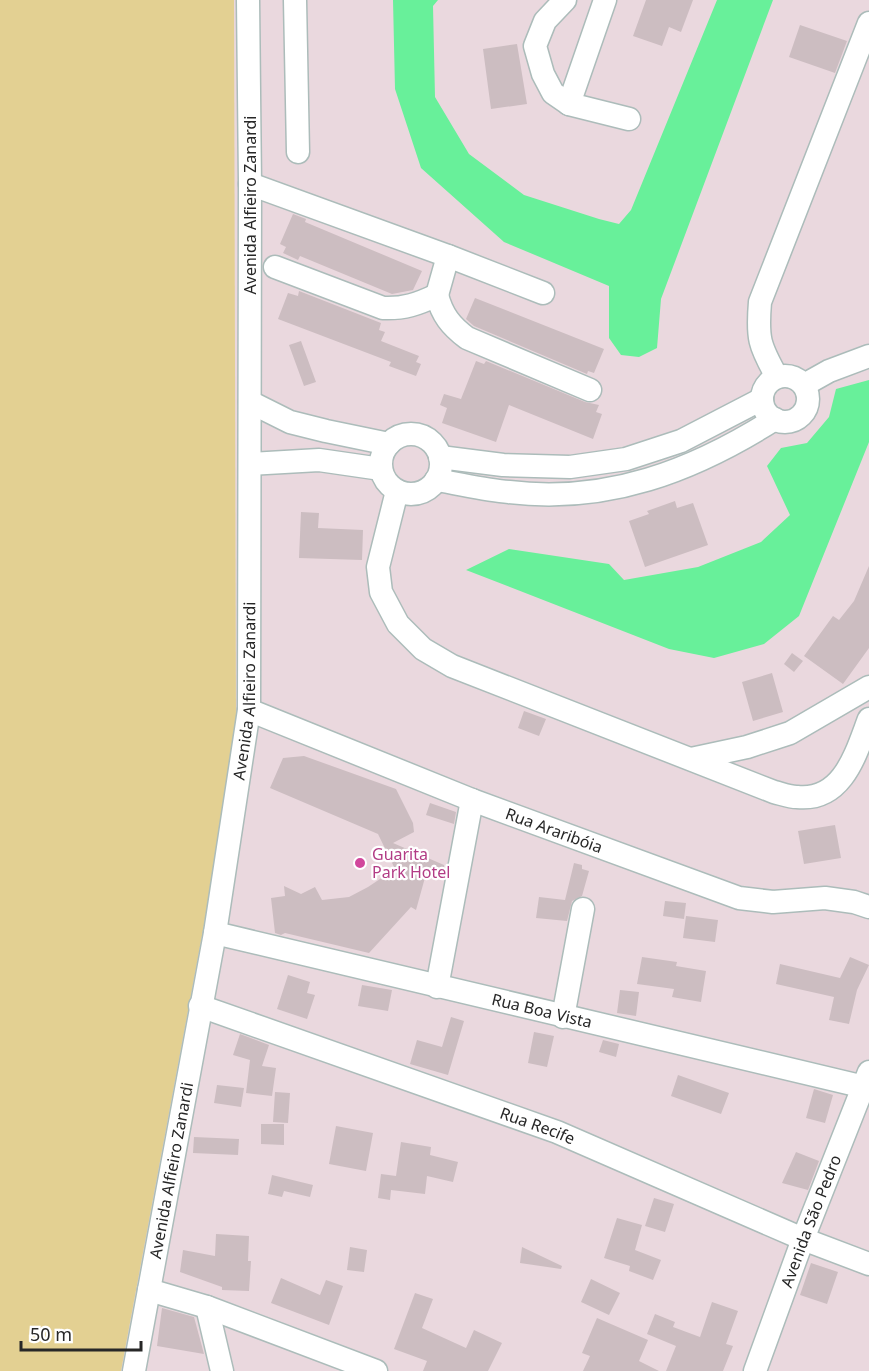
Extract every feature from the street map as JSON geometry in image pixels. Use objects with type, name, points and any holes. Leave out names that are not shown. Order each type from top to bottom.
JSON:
[{"type":"street","name":"Avenida Alfieiro Zanardi","points":[[134,1371],[215,933],[249,711],[248,0]]},
{"type":"street","points":[[295,0],[298,152]]},
{"type":"street","points":[[565,0],[545,21],[535,46],[543,74],[553,93],[569,104],[629,119]]},
{"type":"street","points":[[569,104],[605,0]]},
{"type":"street","points":[[777,377],[765,356],[758,333],[760,302],[869,23]]},
{"type":"street","points":[[250,184],[543,293]]},
{"type":"street","points":[[448,256],[437,295],[441,312],[455,329],[467,338],[590,390]]},
{"type":"street","points":[[275,267],[383,308],[400,309],[437,295]]},
{"type":"street","points":[[804,385],[829,371],[869,356]]},
{"type":"street","points":[[436,480],[510,493],[558,495],[604,492],[653,478],[701,460],[775,420],[790,421],[803,414],[809,400],[804,385],[792,376],[777,377],[766,385],[762,399],[765,411],[775,420]]},
{"type":"street","points":[[440,458],[503,465],[570,467],[626,459],[681,441],[762,399]]},
{"type":"street","points":[[250,402],[290,422],[388,444]]},
{"type":"street","points":[[414,434],[431,441],[440,458],[440,473],[423,492],[405,494],[397,491],[389,485],[381,469],[383,451],[388,444],[405,435],[414,434]]},
{"type":"street","points":[[250,464],[319,460],[381,469]]},
{"type":"street","points":[[397,491],[378,567],[381,592],[398,624],[423,649],[452,666],[774,792],[798,798],[822,794],[839,782],[851,764],[869,719]]},
{"type":"street","points":[[691,759],[747,747],[790,733],[869,687]]},
{"type":"street","name":"Rua Araribóia","points":[[249,711],[472,800],[739,898],[773,902],[825,898],[854,902],[869,908]]},
{"type":"street","points":[[437,987],[472,800]]},
{"type":"street","points":[[563,1017],[584,909]]},
{"type":"street","name":"Rua Boa Vista","points":[[215,933],[563,1017],[867,1082]]},
{"type":"street","name":"Rua Recife","points":[[200,1006],[557,1132],[803,1239],[869,1264]]},
{"type":"street","name":"Avenida São Pedro","points":[[755,1371],[803,1239],[867,1082]]},
{"type":"street","points":[[149,1290],[207,1307],[376,1371]]},
{"type":"street","points":[[207,1307],[222,1371]]},
{"type":"shaded area","points":[[0,0],[234,0],[236,728],[204,925],[121,1371],[0,1371]]},
{"type":"shaded area","points":[[393,0],[438,0],[433,6],[435,97],[469,154],[524,195],[619,224],[631,210],[717,0],[773,0],[661,299],[657,348],[639,357],[621,355],[609,338],[609,286],[504,242],[421,168],[395,89]]},
{"type":"shaded area","points":[[869,380],[869,442],[799,616],[764,644],[714,658],[669,649],[466,570],[509,549],[609,564],[624,580],[698,567],[761,542],[790,515],[767,466],[781,448],[807,443],[829,417],[836,389]]},
{"type":"building","points":[[646,0],[693,0],[681,32],[669,27],[662,46],[633,36]]},
{"type":"building","points":[[800,25],[847,41],[835,73],[789,57]]},
{"type":"building","points":[[517,44],[527,104],[491,109],[483,49]]},
{"type":"building","points":[[293,214],[306,219],[305,222],[422,271],[413,290],[392,294],[300,256],[298,260],[283,253],[286,247],[280,244]]},
{"type":"building","points":[[299,291],[381,323],[379,330],[385,332],[381,341],[419,356],[416,362],[421,364],[416,376],[389,366],[391,362],[278,319],[288,293],[298,296]]},
{"type":"building","points":[[475,298],[604,349],[594,373],[588,371],[587,374],[474,326],[466,319]]},
{"type":"building","points":[[301,341],[316,382],[304,386],[289,345]]},
{"type":"building","points":[[476,361],[484,364],[486,361],[585,402],[599,405],[596,412],[602,414],[593,439],[509,405],[496,442],[442,423],[447,408],[440,405],[444,394],[461,399]]},
{"type":"building","points":[[675,501],[677,508],[693,503],[708,545],[645,567],[629,521],[649,514],[647,511]]},
{"type":"building","points":[[301,512],[319,513],[318,528],[363,530],[362,560],[299,558]]},
{"type":"building","points":[[869,566],[869,648],[843,684],[804,656],[833,616],[839,620],[854,601]]},
{"type":"building","points":[[792,653],[803,661],[794,672],[784,664]]},
{"type":"building","points":[[772,673],[783,712],[753,721],[742,682]]},
{"type":"building","points":[[524,711],[546,719],[539,736],[518,728]]},
{"type":"building","points":[[304,756],[396,789],[413,823],[414,832],[393,843],[444,865],[444,874],[438,878],[426,874],[416,910],[411,907],[369,953],[285,933],[281,935],[275,933],[271,898],[285,896],[284,886],[301,894],[315,887],[322,900],[349,897],[395,869],[378,834],[270,788],[283,758]]},
{"type":"building","points":[[430,803],[456,812],[454,824],[426,815]]},
{"type":"building","points":[[835,825],[841,858],[804,864],[798,831]]},
{"type":"building","points":[[574,863],[582,865],[582,869],[589,871],[582,896],[572,901],[567,921],[536,918],[539,897],[565,900]]},
{"type":"building","points":[[665,901],[686,903],[684,919],[663,916]]},
{"type":"building","points":[[686,916],[718,920],[715,942],[683,938]]},
{"type":"building","points":[[642,957],[677,962],[676,966],[706,971],[701,1002],[672,997],[674,989],[637,984]]},
{"type":"building","points":[[850,957],[869,965],[857,990],[849,1024],[829,1020],[834,997],[776,984],[780,964],[840,978]]},
{"type":"building","points":[[288,975],[310,982],[307,993],[315,995],[307,1019],[277,1009]]},
{"type":"building","points":[[362,985],[392,990],[388,1011],[358,1006]]},
{"type":"building","points":[[620,990],[639,992],[636,1016],[617,1013]]},
{"type":"building","points":[[451,1017],[464,1021],[448,1075],[410,1064],[417,1040],[442,1047]]},
{"type":"building","points":[[534,1032],[554,1036],[547,1067],[528,1063]]},
{"type":"building","points":[[240,1034],[269,1045],[262,1066],[276,1068],[272,1096],[246,1093],[250,1060],[233,1055]]},
{"type":"building","points":[[603,1040],[619,1044],[616,1057],[599,1052]]},
{"type":"building","points":[[678,1075],[729,1093],[721,1114],[671,1096]]},
{"type":"building","points":[[217,1085],[244,1088],[241,1107],[214,1103]]},
{"type":"building","points":[[814,1089],[833,1095],[825,1123],[806,1118]]},
{"type":"building","points":[[275,1092],[290,1093],[288,1123],[273,1122]]},
{"type":"building","points":[[261,1124],[284,1124],[284,1145],[261,1144]]},
{"type":"building","points":[[336,1126],[373,1133],[366,1171],[329,1164]]},
{"type":"building","points":[[194,1137],[239,1139],[238,1155],[193,1153]]},
{"type":"building","points":[[401,1142],[431,1147],[430,1155],[458,1162],[453,1182],[427,1176],[425,1194],[391,1190],[390,1200],[378,1198],[381,1174],[396,1176]]},
{"type":"building","points":[[796,1152],[819,1161],[808,1190],[782,1183]]},
{"type":"building","points":[[272,1175],[313,1185],[310,1197],[284,1191],[282,1197],[268,1194]]},
{"type":"building","points":[[654,1198],[674,1204],[665,1232],[645,1226]]},
{"type":"building","points":[[617,1218],[642,1225],[635,1250],[661,1260],[653,1280],[629,1271],[630,1266],[604,1258]]},
{"type":"building","points":[[216,1234],[249,1236],[248,1261],[251,1261],[249,1291],[222,1290],[222,1287],[180,1272],[183,1250],[215,1256]]},
{"type":"building","points":[[350,1247],[367,1250],[364,1272],[347,1270]]},
{"type":"building","points":[[522,1247],[562,1266],[561,1269],[520,1263]]},
{"type":"building","points":[[811,1263],[838,1272],[827,1304],[800,1295]]},
{"type":"building","points":[[281,1278],[320,1295],[326,1280],[343,1286],[329,1325],[271,1303]]},
{"type":"building","points":[[591,1279],[620,1293],[609,1315],[581,1302]]},
{"type":"building","points":[[415,1293],[433,1299],[422,1328],[466,1348],[474,1330],[502,1343],[488,1371],[423,1371],[427,1361],[394,1349]]},
{"type":"building","points":[[712,1302],[738,1311],[726,1344],[733,1346],[723,1371],[666,1371],[676,1346],[647,1334],[655,1314],[675,1322],[673,1327],[700,1337]]},
{"type":"building","points":[[162,1308],[194,1317],[204,1354],[157,1346]]},
{"type":"building","points":[[597,1318],[648,1340],[639,1361],[659,1371],[583,1371],[590,1356],[582,1353]]},
{"type":"place","name":"Guarita Park Hotel","points":[[360,863]]}]
